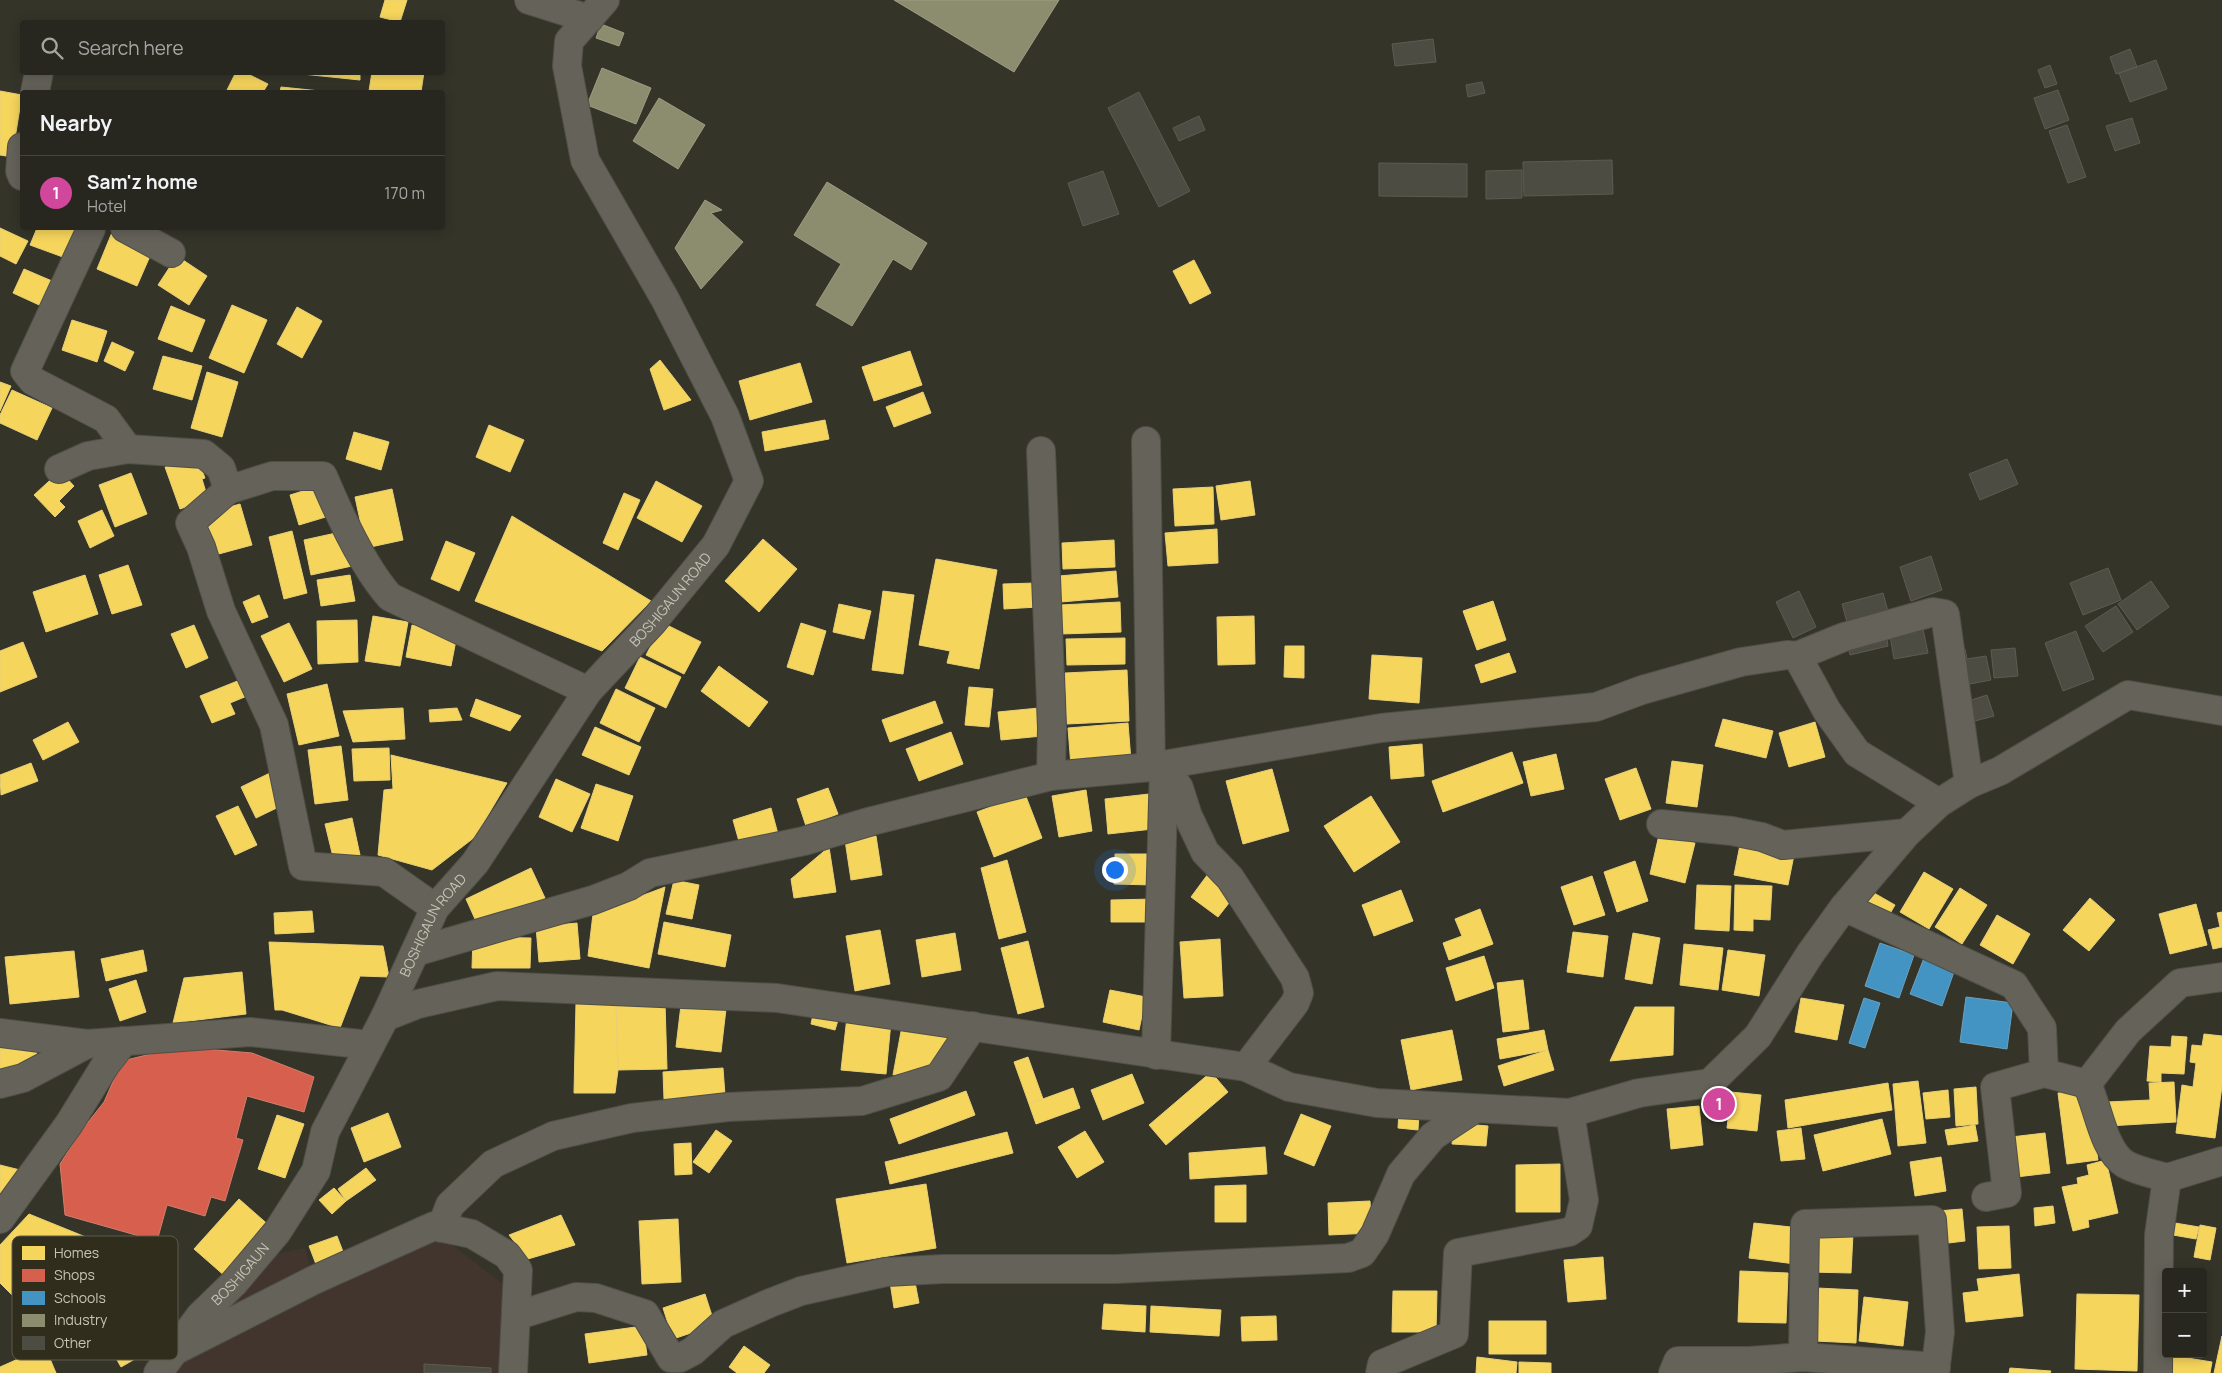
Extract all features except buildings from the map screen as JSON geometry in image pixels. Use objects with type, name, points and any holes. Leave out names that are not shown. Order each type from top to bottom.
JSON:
[{"type":"street","points":[[528,0],[597,9]]},
{"type":"street","name":"BOSHIGAUN ROAD","points":[[316,1171],[325,1132],[385,1017],[435,908],[475,863],[588,691],[652,623],[716,545],[749,481],[724,416],[665,299],[585,160],[567,66],[568,42],[597,9]]},
{"type":"street","points":[[35,90],[38,75]]},
{"type":"street","points":[[89,230],[25,370],[32,382],[106,419],[128,449]]},
{"type":"street","points":[[129,230],[172,252]]},
{"type":"street","points":[[1146,441],[1158,766],[1156,1055]]},
{"type":"street","points":[[59,469],[88,456],[128,449],[204,454],[221,468],[228,490]]},
{"type":"street","points":[[1041,450],[1048,599],[1049,700],[1052,728],[1051,776]]},
{"type":"street","points":[[435,908],[384,872],[303,866],[274,725],[221,611],[201,547],[190,524],[228,490],[272,476],[323,476],[334,502],[379,584],[390,597],[588,691]]},
{"type":"street","points":[[415,952],[593,900],[629,886],[650,873],[804,841],[872,821],[1051,776],[1158,766],[1381,728],[1596,707],[1642,690],[1741,662],[1788,655],[1797,656],[1844,637],[1933,612],[1945,614],[1969,784]]},
{"type":"street","points":[[1797,656],[1827,711],[1856,753],[1939,803]]},
{"type":"street","points":[[385,1017],[418,1004],[497,986],[777,998],[1246,1067],[1289,1087],[1377,1103],[1570,1112],[1640,1093],[1710,1083],[1758,1036],[1810,954],[1844,907],[1907,833],[1939,803],[1969,784],[2000,771],[2128,695],[2222,711]]},
{"type":"street","points":[[1158,766],[1179,788],[1188,816],[1205,852],[1230,878],[1295,978],[1299,993],[1295,1003],[1246,1067]]},
{"type":"street","points":[[1661,824],[1732,831],[1762,837],[1783,845],[1907,833]]},
{"type":"street","points":[[1844,907],[2014,985],[2042,1028],[2044,1073]]},
{"type":"street","points":[[2088,1084],[2128,1031],[2180,983],[2222,977]]},
{"type":"street","points":[[441,1228],[450,1206],[493,1164],[553,1136],[632,1118],[728,1106],[862,1101],[939,1076],[973,1026]]},
{"type":"street","points":[[0,1033],[87,1044],[250,1032],[369,1046]]},
{"type":"street","points":[[0,1219],[69,1124],[106,1064],[124,1041]]},
{"type":"street","points":[[0,1084],[23,1078],[87,1044]]},
{"type":"street","points":[[1986,1197],[2007,1193],[1994,1087],[2044,1073],[2088,1084]]},
{"type":"street","points":[[2088,1084],[2097,1103],[2098,1117],[2106,1139],[2124,1164],[2166,1178],[2222,1161]]},
{"type":"street","points":[[516,1316],[576,1297],[596,1298],[645,1314],[671,1358],[680,1358],[693,1351],[723,1324],[770,1303],[801,1291],[886,1272],[943,1269],[1116,1269],[1348,1258],[1362,1253],[1375,1234],[1401,1174],[1433,1136],[1474,1109]]},
{"type":"street","points":[[1380,1373],[1382,1364],[1454,1334],[1458,1253],[1569,1232],[1578,1226],[1584,1200],[1570,1112]]},
{"type":"street","name":"BOSHIGAUN","points":[[178,1349],[200,1316],[234,1283],[277,1232],[316,1171]]},
{"type":"street","points":[[2158,1373],[2159,1235],[2166,1178]]},
{"type":"street","points":[[1673,1373],[1678,1361],[1749,1361],[1804,1357],[1935,1370],[1940,1332],[1932,1220],[1806,1224],[1804,1357]]},
{"type":"street","points":[[178,1349],[314,1280],[434,1226],[472,1234],[507,1255],[518,1270],[513,1373]]},
{"type":"street","name":"BOSHIGAUN","points":[[158,1373],[169,1360]]},
{"type":"shaded area","points":[[433,1230],[516,1294],[512,1373],[161,1373],[171,1360],[178,1360],[178,1351],[248,1259],[305,1248],[313,1277]]},
{"type":"place","name":"Sam'z home","points":[[1719,1104]]}]
